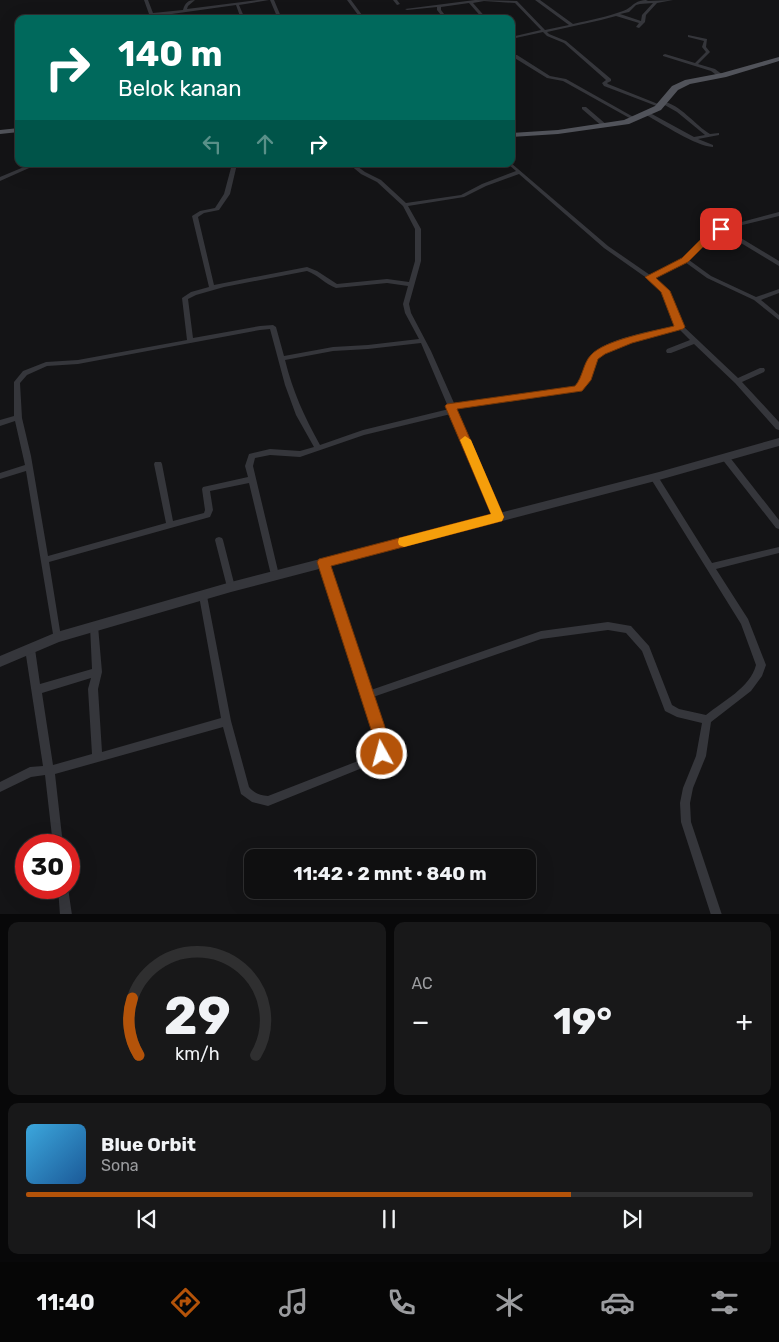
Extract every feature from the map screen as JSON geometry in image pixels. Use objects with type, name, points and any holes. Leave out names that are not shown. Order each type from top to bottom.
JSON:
[{"type":"main road","points":[[515,134],[537,134],[605,126],[635,119],[663,105],[672,92],[680,85],[732,73],[779,59]]},
{"type":"main road","points":[[0,132],[15,130]]},
{"type":"street","points":[[146,0],[151,14]]},
{"type":"street","points":[[184,11],[187,4],[193,0]]},
{"type":"street","points":[[146,15],[267,0]]},
{"type":"street","points":[[272,0],[278,15]]},
{"type":"street","points":[[349,0],[360,15]]},
{"type":"street","points":[[407,9],[484,0],[491,2],[516,0]]},
{"type":"street","points":[[513,0],[543,30],[553,38],[565,42],[610,80],[604,83],[606,85],[682,112],[697,129],[710,136]]},
{"type":"street","points":[[537,0],[550,11],[560,14],[572,25]]},
{"type":"street","points":[[515,37],[618,15],[628,11],[635,4],[646,0]]},
{"type":"street","points":[[640,2],[655,3],[671,0]]},
{"type":"street","points":[[470,2],[481,15]]},
{"type":"street","points":[[618,15],[640,25],[644,15],[655,3]]},
{"type":"street","points":[[236,4],[241,15]]},
{"type":"street","points":[[439,6],[439,10],[443,15]]},
{"type":"street","points":[[199,9],[200,15]]},
{"type":"street","points":[[689,36],[706,40],[704,48],[708,52],[696,64]]},
{"type":"street","points":[[665,55],[696,64],[722,75]]},
{"type":"street","points":[[515,56],[549,77],[564,80],[635,119]]},
{"type":"street","points":[[584,108],[605,126]]},
{"type":"street","points":[[648,114],[695,140],[711,146]]},
{"type":"street","points":[[695,140],[718,134]]},
{"type":"street","points":[[0,179],[28,167]]},
{"type":"street","points":[[212,288],[195,216],[202,212],[217,209],[227,194],[233,167]]},
{"type":"street","points":[[355,167],[362,173],[379,181],[404,205],[418,229],[418,261],[410,284],[406,304],[408,313],[423,340],[498,517]]},
{"type":"street","points":[[514,167],[606,247],[650,277],[665,291],[680,327],[737,380],[779,427]]},
{"type":"street","points":[[404,205],[462,196],[484,185],[520,172]]},
{"type":"street","points":[[650,277],[685,260],[709,236],[721,229],[779,214]]},
{"type":"street","points":[[721,229],[779,264]]},
{"type":"street","points":[[770,259],[779,255]]},
{"type":"street","points":[[685,260],[709,277],[756,299],[779,318]]},
{"type":"street","points":[[190,341],[185,298],[189,294],[212,288],[308,270],[317,272],[328,283],[336,286],[387,281],[410,284]]},
{"type":"street","points":[[756,299],[779,291]]},
{"type":"street","points":[[57,637],[29,467],[18,418],[17,382],[20,377],[32,369],[46,364],[78,362],[273,327],[281,359],[300,415],[318,448]]},
{"type":"street","points":[[275,575],[249,466],[252,456],[270,452],[295,455],[363,433],[452,409],[578,389],[586,380],[594,358],[602,351],[629,341],[680,327]]},
{"type":"street","points":[[281,359],[332,349],[368,347],[423,340]]},
{"type":"street","points":[[669,351],[694,341]]},
{"type":"street","points":[[737,380],[762,370]]},
{"type":"street","points":[[0,423],[18,418]]},
{"type":"street","points":[[0,662],[57,637],[231,587],[654,477],[779,442]]},
{"type":"street","points":[[725,457],[779,526]]},
{"type":"street","points":[[158,464],[170,525]]},
{"type":"street","points":[[0,476],[29,467]]},
{"type":"street","points":[[654,477],[745,622],[761,665],[761,671],[754,682],[706,720],[701,756],[688,788],[685,803],[686,822],[718,914]]},
{"type":"street","points":[[44,560],[208,514],[206,489],[252,479]]},
{"type":"street","points":[[219,540],[231,587]]},
{"type":"street","points":[[710,567],[779,550]]},
{"type":"street","points":[[204,596],[226,721],[245,790],[250,796],[258,800],[268,801],[376,759],[382,754],[384,748],[324,562]]},
{"type":"street","points":[[94,626],[97,672],[93,690],[97,758]]},
{"type":"street","points":[[368,695],[541,635],[616,626],[628,629],[646,650],[668,708],[677,713],[706,720]]},
{"type":"street","points":[[30,649],[49,770],[57,834]]},
{"type":"street","points":[[36,690],[97,672]]},
{"type":"street","points":[[0,787],[30,772],[49,770],[97,758],[226,721]]},
{"type":"street","points":[[64,899],[66,914]]},
{"type":"slow traffic","points":[[404,542],[498,517],[465,440]]},
{"type":"route","points":[[382,754],[384,748],[368,695],[324,562],[498,517],[451,406],[578,389],[584,384],[594,358],[602,351],[611,346],[680,327],[676,322],[665,291],[650,277],[685,260],[709,236],[721,229]]}]
